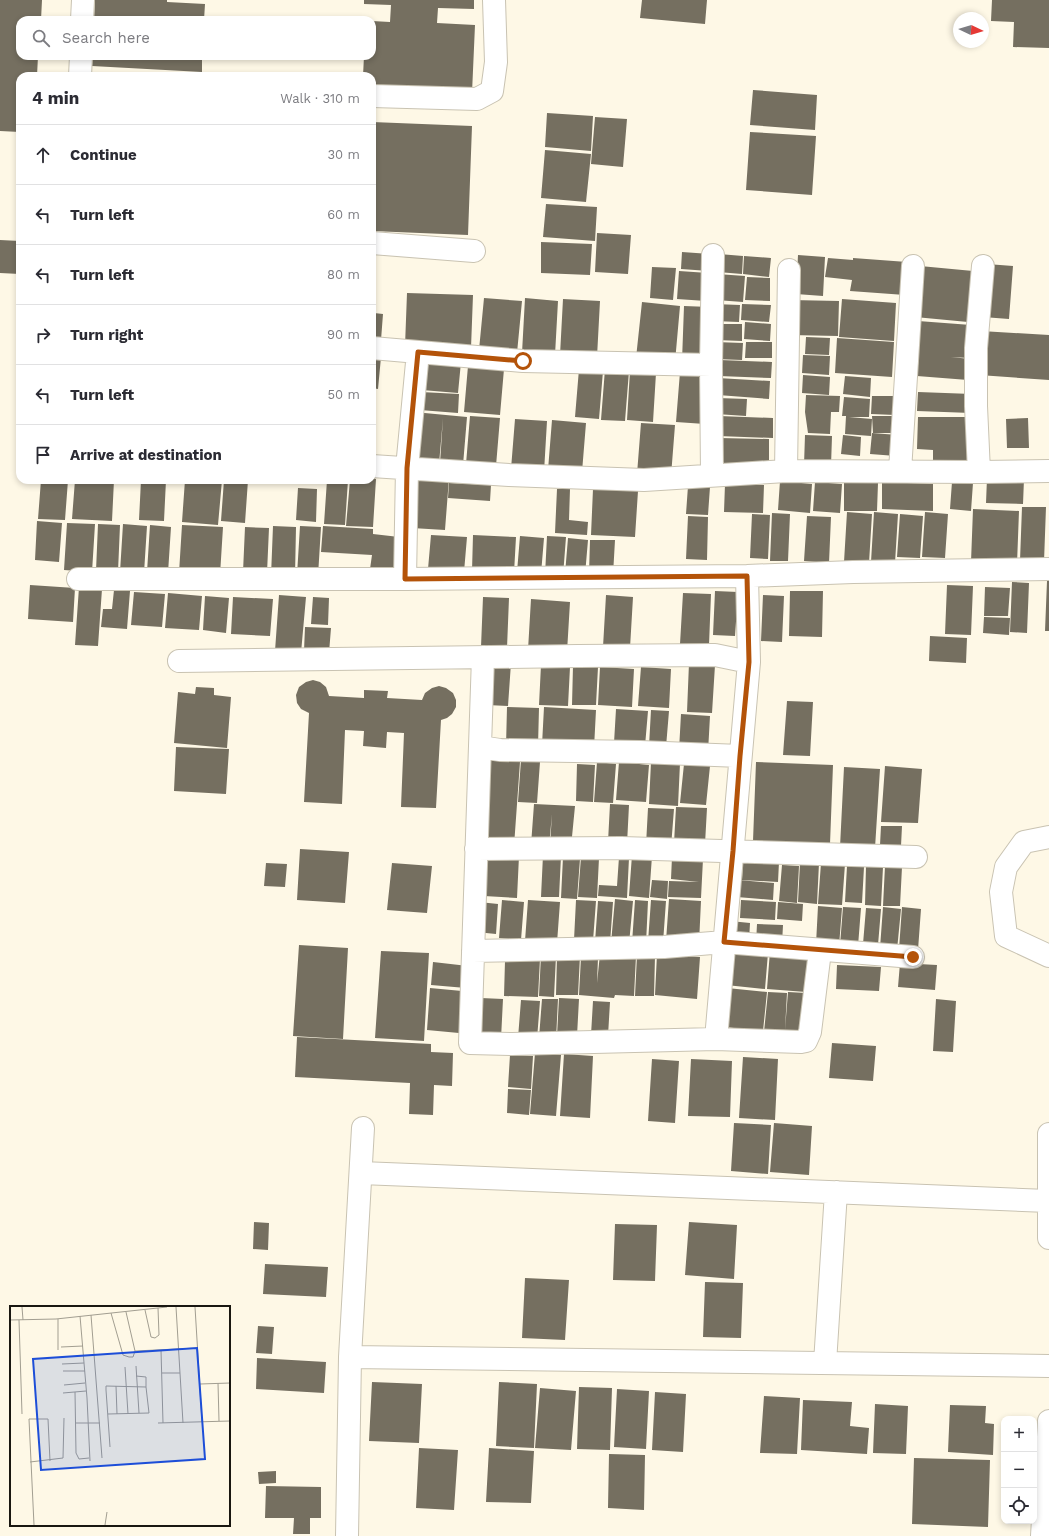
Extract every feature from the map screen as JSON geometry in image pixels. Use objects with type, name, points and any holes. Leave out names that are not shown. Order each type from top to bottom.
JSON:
[{"type":"street","points":[[82,16],[83,0]]},
{"type":"street","points":[[376,96],[477,99],[492,91],[496,62],[494,0]]},
{"type":"street","points":[[80,72],[81,60]]},
{"type":"street","points":[[376,244],[474,251]]},
{"type":"street","points":[[712,475],[711,365],[713,255]]},
{"type":"street","points":[[900,471],[913,266]]},
{"type":"street","points":[[979,472],[976,406],[976,348],[983,266]]},
{"type":"street","points":[[786,471],[789,270]]},
{"type":"street","points":[[376,348],[523,361],[711,365]]},
{"type":"street","points":[[405,579],[407,468],[418,352]]},
{"type":"street","points":[[376,466],[509,475],[644,480],[786,471],[1049,471]]},
{"type":"street","points":[[78,579],[405,579],[747,576],[853,572],[1049,569]]},
{"type":"street","points":[[716,1039],[749,662],[747,576]]},
{"type":"street","points":[[179,661],[715,656],[749,662]]},
{"type":"street","points":[[483,657],[470,1043],[512,1044],[716,1039],[806,1041],[810,1032],[820,951]]},
{"type":"street","points":[[480,747],[500,750],[633,752],[740,756]]},
{"type":"street","points":[[1049,837],[1024,842],[1006,867],[1001,892],[1006,936],[1049,956]]},
{"type":"street","points":[[476,849],[621,848],[916,856]]},
{"type":"street","points":[[473,951],[664,947],[724,942],[820,951],[913,957]]},
{"type":"street","points":[[347,1536],[350,1357],[363,1128]]},
{"type":"street","points":[[1049,1134],[1049,1238]]},
{"type":"street","points":[[361,1173],[1048,1201]]},
{"type":"street","points":[[825,1363],[836,1192]]},
{"type":"street","points":[[350,1357],[1049,1366]]},
{"type":"street","points":[[1042,1536],[1049,1421]]},
{"type":"building","points":[[0,0],[42,0],[41,16],[16,16],[16,60],[38,60],[37,72],[16,72],[16,132],[0,131]]},
{"type":"building","points":[[95,0],[167,0],[167,2],[205,4],[204,16],[94,16]]},
{"type":"building","points":[[364,0],[474,0],[474,9],[438,8],[437,23],[475,25],[472,93],[376,88],[376,72],[363,72],[364,60],[376,60],[376,21],[390,22],[391,5],[364,4]]},
{"type":"building","points":[[642,0],[707,0],[705,24],[640,18]]},
{"type":"building","points":[[992,0],[1049,0],[1049,48],[1013,47],[1014,22],[991,21]]},
{"type":"building","points":[[93,60],[202,60],[202,72],[92,66]]},
{"type":"building","points":[[753,90],[817,95],[815,130],[750,125]]},
{"type":"building","points":[[547,113],[593,116],[591,151],[545,147]]},
{"type":"building","points":[[595,117],[627,119],[623,167],[591,164]]},
{"type":"building","points":[[376,122],[472,126],[468,235],[376,231]]},
{"type":"building","points":[[750,132],[816,136],[812,195],[746,190]]},
{"type":"building","points":[[545,150],[591,154],[586,202],[541,198]]},
{"type":"building","points":[[546,204],[597,207],[595,241],[543,237]]},
{"type":"building","points":[[597,233],[631,235],[628,274],[595,272]]},
{"type":"building","points":[[0,240],[16,241],[16,274],[0,273]]},
{"type":"building","points":[[541,242],[592,244],[590,275],[541,273]]},
{"type":"building","points":[[682,252],[710,254],[709,271],[681,269]]},
{"type":"building","points":[[719,254],[743,256],[742,274],[718,272]]},
{"type":"building","points":[[798,255],[825,257],[823,296],[796,294]]},
{"type":"building","points":[[744,256],[771,258],[769,277],[743,274]]},
{"type":"building","points":[[828,258],[853,260],[853,258],[907,262],[905,295],[850,291],[852,280],[825,277]]},
{"type":"building","points":[[987,264],[1013,266],[1009,319],[983,317]]},
{"type":"building","points":[[920,266],[973,271],[968,322],[915,317]]},
{"type":"building","points":[[652,267],[676,268],[673,300],[650,298]]},
{"type":"building","points":[[679,271],[708,273],[706,301],[677,299]]},
{"type":"building","points":[[717,274],[745,276],[743,302],[716,300]]},
{"type":"building","points":[[747,277],[770,278],[770,301],[745,300]]},
{"type":"building","points":[[407,293],[473,295],[471,348],[405,346]]},
{"type":"building","points":[[484,298],[522,301],[517,353],[479,350]]},
{"type":"building","points":[[525,298],[558,301],[555,355],[522,353]]},
{"type":"building","points":[[563,299],[600,301],[597,357],[560,355]]},
{"type":"building","points":[[842,299],[896,303],[894,341],[839,337]]},
{"type":"building","points":[[791,300],[839,301],[838,336],[790,335]]},
{"type":"building","points":[[642,302],[680,306],[675,362],[636,358]]},
{"type":"building","points":[[714,304],[740,305],[739,322],[714,321]]},
{"type":"building","points":[[742,304],[771,305],[769,322],[741,320]]},
{"type":"building","points":[[684,306],[710,307],[707,362],[682,361]]},
{"type":"building","points":[[376,313],[383,314],[381,340],[376,339]]},
{"type":"building","points":[[918,321],[971,325],[969,358],[951,357],[970,359],[968,380],[917,376],[919,355],[916,354]]},
{"type":"building","points":[[745,322],[771,324],[770,341],[744,339]]},
{"type":"building","points":[[717,324],[742,324],[742,341],[716,340]]},
{"type":"building","points":[[981,331],[1049,335],[1049,380],[979,375]]},
{"type":"building","points":[[806,337],[830,338],[829,355],[805,354]]},
{"type":"building","points":[[837,338],[894,342],[892,377],[835,373]]},
{"type":"building","points":[[715,342],[743,343],[742,360],[715,359]]},
{"type":"building","points":[[746,342],[772,342],[772,358],[745,358]]},
{"type":"building","points":[[803,355],[830,356],[829,375],[802,373]]},
{"type":"building","points":[[376,356],[381,357],[378,389],[376,389]]},
{"type":"building","points":[[424,359],[461,362],[458,393],[422,390]]},
{"type":"building","points":[[720,360],[772,362],[771,378],[719,376]]},
{"type":"building","points":[[468,366],[504,369],[500,415],[464,412]]},
{"type":"building","points":[[579,369],[603,371],[599,419],[575,417]]},
{"type":"building","points":[[605,369],[629,371],[625,421],[601,420]]},
{"type":"building","points":[[630,371],[656,373],[653,422],[627,420]]},
{"type":"building","points":[[680,372],[709,374],[705,424],[676,422]]},
{"type":"building","points":[[803,375],[830,377],[829,395],[802,393]]},
{"type":"building","points":[[845,376],[871,378],[870,397],[843,394]]},
{"type":"building","points":[[718,378],[770,381],[769,399],[718,395]]},
{"type":"building","points":[[421,392],[459,394],[458,413],[420,410]]},
{"type":"building","points":[[918,392],[972,394],[971,413],[917,411]]},
{"type":"building","points":[[806,395],[840,396],[839,412],[831,412],[830,434],[808,433],[805,412]]},
{"type":"building","points":[[872,396],[896,396],[895,415],[871,414]]},
{"type":"building","points":[[844,397],[870,399],[869,417],[849,417],[872,419],[871,436],[845,434],[846,416],[842,416]]},
{"type":"building","points":[[717,398],[747,399],[746,416],[716,414]]},
{"type":"building","points":[[414,412],[467,417],[463,465],[440,463],[443,418],[439,464],[410,461]]},
{"type":"building","points":[[470,416],[500,418],[496,466],[466,464]]},
{"type":"building","points":[[719,416],[773,418],[773,438],[718,436]]},
{"type":"building","points":[[872,416],[895,416],[895,433],[873,433]]},
{"type":"building","points":[[918,417],[972,417],[971,450],[967,450],[967,464],[933,464],[933,450],[917,449]]},
{"type":"building","points":[[1028,418],[1029,448],[1007,448],[1006,419]]},
{"type":"building","points":[[515,419],[547,421],[544,472],[511,469]]},
{"type":"building","points":[[552,420],[586,423],[582,472],[548,470]]},
{"type":"building","points":[[641,423],[675,425],[671,476],[637,474]]},
{"type":"building","points":[[872,433],[898,435],[896,456],[870,454]]},
{"type":"building","points":[[805,435],[832,436],[831,466],[804,465]]},
{"type":"building","points":[[843,435],[861,437],[860,456],[841,454]]},
{"type":"building","points":[[719,438],[769,439],[769,470],[719,470]]},
{"type":"building","points":[[415,476],[449,478],[445,530],[412,528]]},
{"type":"building","points":[[987,478],[1024,479],[1023,504],[986,503]]},
{"type":"building","points":[[780,481],[812,484],[810,513],[778,510]]},
{"type":"building","points":[[815,482],[842,484],[840,513],[813,511]]},
{"type":"building","points":[[844,482],[878,483],[877,511],[844,511]]},
{"type":"building","points":[[882,482],[933,484],[933,511],[882,509]]},
{"type":"building","points":[[952,482],[973,483],[971,511],[950,509]]},
{"type":"building","points":[[449,483],[491,485],[490,501],[448,498]]},
{"type":"building","points":[[41,484],[68,484],[65,520],[38,519]]},
{"type":"building","points":[[75,484],[114,484],[112,521],[72,519]]},
{"type":"building","points":[[141,484],[166,484],[164,521],[139,520]]},
{"type":"building","points":[[185,484],[222,484],[218,525],[182,522]]},
{"type":"building","points":[[224,484],[248,484],[245,523],[221,521]]},
{"type":"building","points":[[327,484],[348,484],[345,525],[324,524]]},
{"type":"building","points":[[350,484],[376,484],[373,527],[346,526]]},
{"type":"building","points":[[725,484],[764,485],[763,513],[724,512]]},
{"type":"building","points":[[688,486],[710,487],[708,515],[686,514]]},
{"type":"building","points":[[298,488],[317,489],[316,522],[296,520]]},
{"type":"building","points":[[557,489],[570,489],[569,520],[588,522],[587,535],[555,533]]},
{"type":"building","points":[[593,489],[638,491],[635,537],[591,535]]},
{"type":"building","points":[[1022,507],[1046,507],[1044,562],[1020,561]]},
{"type":"building","points":[[973,509],[1019,511],[1017,564],[971,562]]},
{"type":"building","points":[[847,512],[872,514],[869,563],[844,562]]},
{"type":"building","points":[[874,512],[898,514],[895,563],[871,562]]},
{"type":"building","points":[[925,512],[948,514],[945,558],[922,557]]},
{"type":"building","points":[[772,513],[790,514],[788,561],[770,561]]},
{"type":"building","points":[[752,514],[770,515],[768,559],[750,558]]},
{"type":"building","points":[[900,514],[923,516],[920,558],[897,557]]},
{"type":"building","points":[[688,516],[708,517],[707,560],[686,559]]},
{"type":"building","points":[[807,516],[831,517],[829,563],[804,561]]},
{"type":"building","points":[[37,521],[62,523],[59,562],[35,560]]},
{"type":"building","points":[[67,523],[95,524],[92,572],[64,570]]},
{"type":"building","points":[[98,524],[120,525],[118,572],[96,571]]},
{"type":"building","points":[[123,524],[147,526],[144,573],[120,572]]},
{"type":"building","points":[[150,525],[171,527],[168,573],[147,572]]},
{"type":"building","points":[[182,525],[223,527],[220,575],[179,573]]},
{"type":"building","points":[[273,526],[296,527],[295,576],[271,576]]},
{"type":"building","points":[[300,526],[321,527],[318,576],[297,575]]},
{"type":"building","points":[[323,526],[373,529],[373,534],[399,537],[395,571],[370,569],[372,555],[321,552]]},
{"type":"building","points":[[245,527],[269,528],[267,573],[243,572]]},
{"type":"building","points":[[431,535],[467,537],[464,572],[428,569]]},
{"type":"building","points":[[473,535],[516,537],[514,573],[472,571]]},
{"type":"building","points":[[520,536],[544,538],[541,574],[517,572]]},
{"type":"building","points":[[547,536],[566,537],[563,576],[545,575]]},
{"type":"building","points":[[568,538],[588,540],[585,575],[565,574]]},
{"type":"building","points":[[590,540],[615,540],[613,575],[589,574]]},
{"type":"building","points":[[1047,581],[1049,581],[1049,631],[1045,631]]},
{"type":"building","points":[[1012,582],[1029,583],[1027,633],[1010,632]]},
{"type":"building","points":[[30,585],[75,588],[73,622],[28,619]]},
{"type":"building","points":[[947,585],[973,586],[971,635],[945,634]]},
{"type":"building","points":[[79,587],[102,589],[98,646],[75,645]]},
{"type":"building","points":[[985,587],[1010,588],[1008,616],[984,616]]},
{"type":"building","points":[[114,590],[130,591],[127,629],[101,627],[103,609],[112,609]]},
{"type":"building","points":[[715,591],[738,592],[735,636],[713,635]]},
{"type":"building","points":[[790,591],[823,591],[822,637],[789,636]]},
{"type":"building","points":[[134,592],[165,594],[162,627],[131,625]]},
{"type":"building","points":[[168,593],[202,596],[199,630],[165,628]]},
{"type":"building","points":[[683,593],[711,594],[709,645],[680,644]]},
{"type":"building","points":[[279,595],[306,597],[301,653],[275,651]]},
{"type":"building","points":[[606,595],[633,597],[630,648],[603,647]]},
{"type":"building","points":[[763,595],[784,596],[782,642],[761,641]]},
{"type":"building","points":[[205,596],[229,598],[226,633],[203,630]]},
{"type":"building","points":[[233,597],[273,599],[270,636],[231,634]]},
{"type":"building","points":[[313,597],[329,598],[328,625],[311,624]]},
{"type":"building","points":[[483,597],[509,598],[507,648],[481,647]]},
{"type":"building","points":[[531,599],[570,602],[567,652],[528,650]]},
{"type":"building","points":[[984,617],[1010,618],[1009,635],[983,633]]},
{"type":"building","points":[[305,627],[331,628],[329,653],[304,651]]},
{"type":"building","points":[[930,636],[967,638],[966,663],[929,661]]},
{"type":"building","points":[[489,661],[511,663],[508,706],[487,705]]},
{"type":"building","points":[[689,663],[715,665],[712,713],[687,712]]},
{"type":"building","points":[[541,665],[570,667],[568,706],[539,705]]},
{"type":"building","points":[[573,666],[598,667],[596,705],[572,705]]},
{"type":"building","points":[[600,667],[634,669],[632,707],[598,705]]},
{"type":"building","points":[[641,667],[671,669],[669,708],[638,706]]},
{"type":"building","points":[[313,680],[320,682],[326,687],[329,696],[364,698],[364,690],[388,691],[387,698],[422,700],[425,693],[432,688],[439,686],[446,688],[453,693],[456,700],[456,707],[452,714],[441,720],[436,808],[401,807],[404,733],[387,732],[386,748],[363,746],[364,731],[345,730],[342,804],[304,802],[309,713],[301,709],[297,703],[296,695],[299,687],[306,682]]},
{"type":"building","points":[[196,687],[214,688],[214,695],[231,697],[227,748],[174,743],[178,692],[195,694]]},
{"type":"building","points":[[787,701],[813,702],[810,756],[783,755]]},
{"type":"building","points":[[507,707],[539,708],[538,746],[506,746]]},
{"type":"building","points":[[544,707],[596,710],[594,748],[542,745]]},
{"type":"building","points":[[616,709],[648,711],[645,746],[614,743]]},
{"type":"building","points":[[651,710],[669,711],[666,747],[649,746]]},
{"type":"building","points":[[681,714],[710,716],[708,752],[679,750]]},
{"type":"building","points":[[176,747],[229,749],[226,794],[174,791]]},
{"type":"building","points":[[484,760],[520,762],[514,846],[479,844]]},
{"type":"building","points":[[521,760],[540,762],[537,803],[518,802]]},
{"type":"building","points":[[597,762],[616,764],[613,803],[594,802]]},
{"type":"building","points":[[619,762],[649,765],[646,802],[616,800]]},
{"type":"building","points":[[651,762],[680,763],[678,806],[649,804]]},
{"type":"building","points":[[756,762],[833,765],[830,844],[753,841]]},
{"type":"building","points":[[577,764],[595,765],[593,802],[576,801]]},
{"type":"building","points":[[684,764],[710,766],[706,805],[680,803]]},
{"type":"building","points":[[885,766],[922,769],[918,823],[881,822]]},
{"type":"building","points":[[844,767],[880,769],[875,848],[840,847]]},
{"type":"building","points":[[534,804],[575,806],[571,847],[550,845],[552,814],[549,846],[531,845]]},
{"type":"building","points":[[610,804],[629,805],[627,844],[608,842]]},
{"type":"building","points":[[676,807],[707,808],[705,844],[674,843]]},
{"type":"building","points":[[648,808],[674,809],[671,847],[646,845]]},
{"type":"building","points":[[881,826],[902,826],[901,846],[880,845]]},
{"type":"building","points":[[300,849],[349,852],[345,903],[297,900]]},
{"type":"building","points":[[487,854],[519,856],[517,898],[484,896]]},
{"type":"building","points":[[543,855],[561,856],[559,897],[541,897]]},
{"type":"building","points":[[632,855],[652,856],[649,898],[629,896]]},
{"type":"building","points":[[563,857],[580,859],[577,899],[561,898]]},
{"type":"building","points":[[581,857],[599,858],[597,898],[578,897]]},
{"type":"building","points":[[619,857],[629,858],[627,898],[598,896],[599,885],[617,886]]},
{"type":"building","points":[[672,857],[703,859],[701,898],[668,897],[669,881],[699,882],[671,879]]},
{"type":"building","points":[[743,860],[779,862],[778,882],[742,880]]},
{"type":"building","points":[[266,863],[287,864],[285,887],[264,886]]},
{"type":"building","points":[[392,863],[432,866],[427,913],[387,910]]},
{"type":"building","points":[[800,863],[819,863],[817,904],[798,902]]},
{"type":"building","points":[[821,863],[845,864],[842,905],[818,904]]},
{"type":"building","points":[[782,865],[799,866],[797,903],[779,901]]},
{"type":"building","points":[[847,866],[864,867],[862,903],[845,902]]},
{"type":"building","points":[[866,866],[883,867],[881,906],[865,905]]},
{"type":"building","points":[[885,866],[902,867],[900,906],[883,906]]},
{"type":"building","points":[[652,880],[668,881],[667,899],[650,897]]},
{"type":"building","points":[[739,880],[774,883],[773,900],[737,897]]},
{"type":"building","points":[[615,899],[633,901],[629,944],[611,943]]},
{"type":"building","points":[[669,899],[701,901],[699,943],[666,941]]},
{"type":"building","points":[[502,900],[524,902],[521,940],[499,938]]},
{"type":"building","points":[[528,900],[560,902],[557,943],[525,941]]},
{"type":"building","points":[[576,900],[596,901],[593,941],[574,940]]},
{"type":"building","points":[[635,900],[648,901],[646,944],[632,943]]},
{"type":"building","points":[[651,900],[666,901],[663,943],[648,942]]},
{"type":"building","points":[[741,900],[776,902],[775,920],[740,918]]},
{"type":"building","points":[[598,901],[613,902],[610,943],[595,942]]},
{"type":"building","points":[[479,902],[498,904],[496,934],[476,932]]},
{"type":"building","points":[[778,902],[803,904],[802,921],[777,919]]},
{"type":"building","points":[[818,906],[842,908],[839,946],[816,944]]},
{"type":"building","points":[[843,907],[861,908],[858,946],[840,945]]},
{"type":"building","points":[[883,907],[901,909],[897,950],[880,948]]},
{"type":"building","points":[[902,907],[921,909],[918,950],[899,949]]},
{"type":"building","points":[[866,908],[881,909],[878,945],[863,944]]},
{"type":"building","points":[[730,921],[750,923],[749,941],[728,939]]},
{"type":"building","points":[[757,924],[783,925],[782,944],[756,943]]},
{"type":"building","points":[[299,945],[348,948],[343,1039],[293,1036]]},
{"type":"building","points":[[729,949],[768,953],[765,989],[726,985]]},
{"type":"building","points":[[381,951],[429,953],[424,1041],[375,1038]]},
{"type":"building","points":[[770,951],[809,954],[806,992],[767,989]]},
{"type":"building","points":[[600,954],[636,956],[634,996],[615,995],[614,998],[579,995],[581,957],[598,958],[597,983]]},
{"type":"building","points":[[657,954],[700,957],[697,999],[655,995]]},
{"type":"building","points":[[541,955],[556,956],[554,997],[539,996]]},
{"type":"building","points":[[637,955],[655,956],[654,996],[635,996]]},
{"type":"building","points":[[557,956],[580,956],[578,995],[556,995]]},
{"type":"building","points":[[524,958],[540,959],[538,997],[504,996],[505,961],[524,961]]},
{"type":"building","points":[[433,962],[468,966],[466,988],[431,985]]},
{"type":"building","points":[[900,963],[937,965],[935,990],[898,987]]},
{"type":"building","points":[[837,965],[881,967],[879,991],[836,989]]},
{"type":"building","points":[[430,988],[462,991],[459,1033],[427,1030]]},
{"type":"building","points":[[727,988],[767,992],[763,1031],[724,1027]]},
{"type":"building","points":[[768,992],[787,993],[785,1030],[788,992],[806,993],[803,1034],[764,1032]]},
{"type":"building","points":[[481,998],[503,999],[501,1039],[478,1038]]},
{"type":"building","points":[[559,998],[579,999],[577,1036],[557,1036]]},
{"type":"building","points":[[542,999],[558,999],[556,1040],[539,1038]]},
{"type":"building","points":[[936,999],[956,1001],[953,1052],[933,1051]]},
{"type":"building","points":[[521,1000],[540,1001],[537,1039],[518,1038]]},
{"type":"building","points":[[593,1001],[610,1002],[608,1036],[591,1035]]},
{"type":"building","points":[[297,1037],[431,1044],[431,1052],[453,1053],[452,1086],[434,1085],[433,1115],[409,1114],[410,1083],[295,1077]]},
{"type":"building","points":[[832,1043],[876,1046],[873,1081],[829,1078]]},
{"type":"building","points":[[535,1053],[561,1055],[556,1116],[530,1114]]},
{"type":"building","points":[[564,1054],[593,1056],[590,1118],[560,1116]]},
{"type":"building","points":[[510,1055],[533,1056],[531,1089],[508,1087]]},
{"type":"building","points":[[743,1057],[778,1059],[775,1120],[739,1118]]},
{"type":"building","points":[[652,1059],[679,1061],[675,1123],[648,1121]]},
{"type":"building","points":[[691,1059],[732,1061],[730,1117],[688,1116]]},
{"type":"building","points":[[508,1089],[531,1090],[529,1115],[507,1113]]},
{"type":"building","points":[[734,1123],[771,1125],[768,1174],[731,1171]]},
{"type":"building","points":[[774,1123],[812,1126],[809,1175],[770,1172]]},
{"type":"building","points":[[254,1222],[269,1223],[268,1250],[253,1249]]},
{"type":"building","points":[[689,1222],[737,1225],[734,1279],[685,1275]]},
{"type":"building","points":[[615,1224],[657,1225],[655,1281],[613,1280]]},
{"type":"building","points":[[265,1264],[328,1267],[326,1297],[263,1294]]},
{"type":"building","points":[[525,1278],[569,1280],[565,1340],[522,1338]]},
{"type":"building","points":[[705,1282],[743,1283],[741,1338],[703,1337]]},
{"type":"building","points":[[258,1326],[274,1327],[272,1354],[256,1353]]},
{"type":"building","points":[[257,1358],[326,1362],[324,1393],[256,1389]]},
{"type":"building","points":[[372,1382],[422,1384],[419,1443],[369,1441]]},
{"type":"building","points":[[499,1382],[537,1384],[534,1448],[496,1446]]},
{"type":"building","points":[[579,1387],[612,1388],[610,1450],[577,1449]]},
{"type":"building","points":[[540,1388],[576,1391],[571,1450],[535,1448]]},
{"type":"building","points":[[617,1389],[649,1391],[646,1449],[614,1447]]},
{"type":"building","points":[[655,1392],[686,1394],[683,1452],[652,1450]]},
{"type":"building","points":[[764,1396],[800,1398],[797,1454],[760,1453]]},
{"type":"building","points":[[803,1400],[852,1402],[850,1426],[869,1428],[867,1454],[801,1450]]},
{"type":"building","points":[[875,1404],[908,1406],[906,1454],[873,1453]]},
{"type":"building","points":[[950,1405],[986,1406],[985,1423],[994,1424],[993,1455],[948,1452]]},
{"type":"building","points":[[419,1448],[458,1450],[454,1510],[416,1508]]},
{"type":"building","points":[[489,1448],[534,1451],[531,1503],[486,1502]]},
{"type":"building","points":[[609,1454],[645,1455],[644,1510],[608,1508]]},
{"type":"building","points":[[914,1458],[990,1460],[988,1527],[912,1524]]},
{"type":"building","points":[[276,1471],[276,1483],[259,1484],[258,1472]]},
{"type":"building","points":[[266,1486],[321,1487],[321,1518],[310,1518],[310,1534],[293,1534],[294,1518],[265,1518]]},
{"type":"route","points":[[523,361],[418,352],[407,468],[405,579],[747,576],[749,662],[724,942],[820,951],[913,957]]}]
